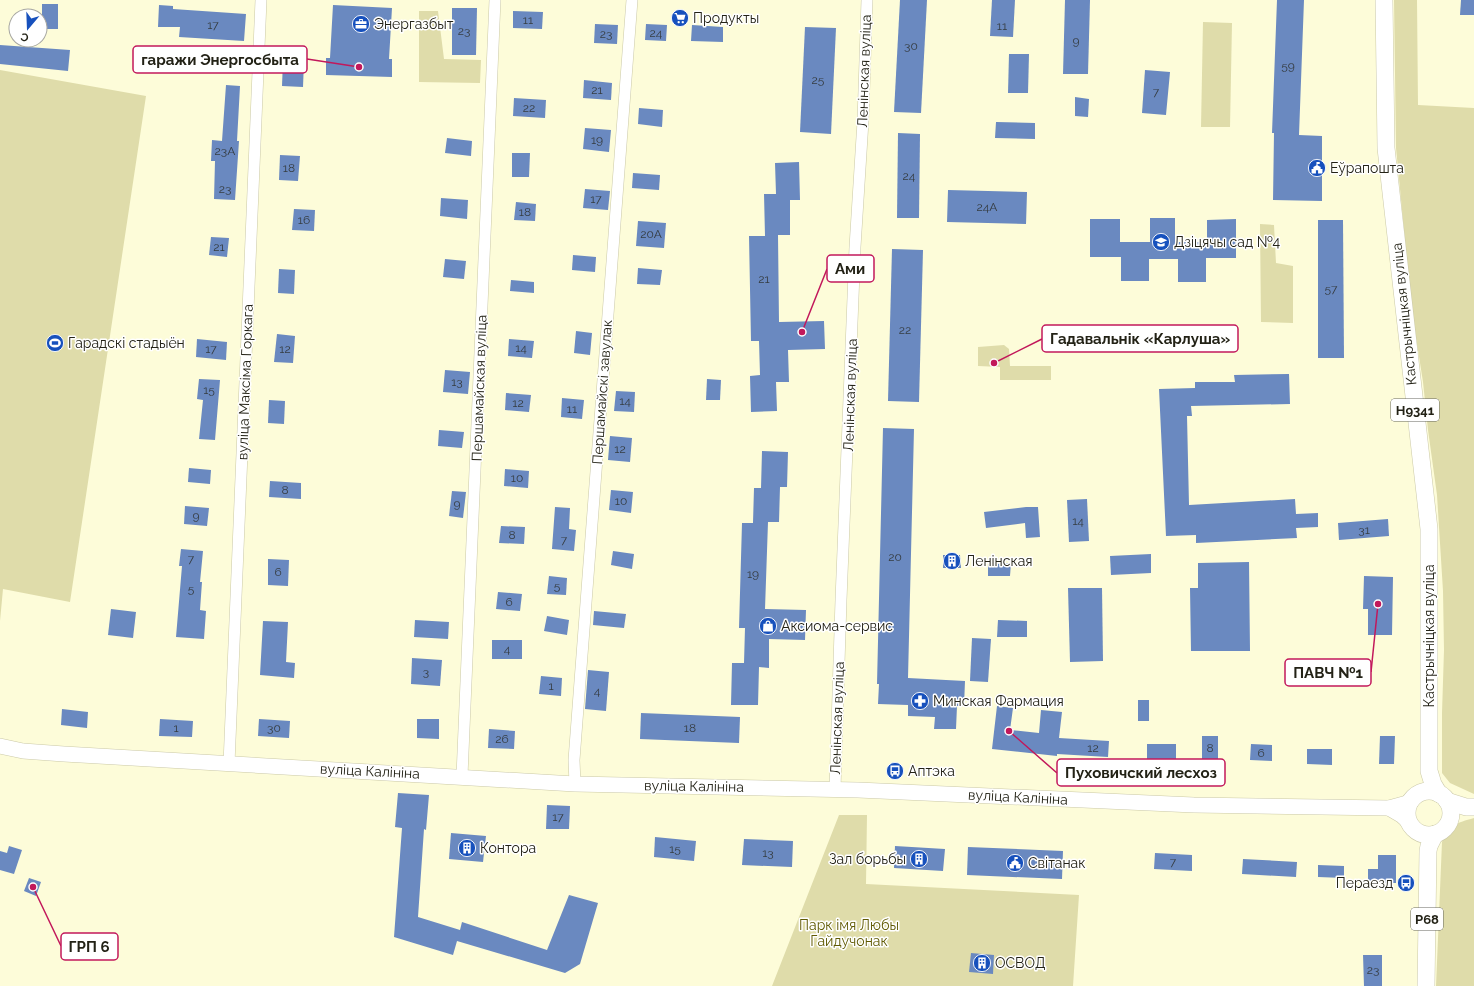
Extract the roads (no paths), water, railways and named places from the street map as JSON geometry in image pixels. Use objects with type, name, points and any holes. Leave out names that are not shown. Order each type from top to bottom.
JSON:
[{"type":"main road","name":"Кастрычніцкая вуліца","points":[[1384,0],[1386,148],[1429,529],[1429,771],[1433,784],[1443,797]]},
{"type":"main road","name":"вуліца Калініна","points":[[0,746],[64,754],[462,776],[576,784],[835,789],[1194,805],[1389,808],[1413,799]]},
{"type":"main road","name":"Кастрычніцкая вуліца","points":[[1413,799],[1422,786],[1429,771]]},
{"type":"main road","name":"Р68","points":[[1426,986],[1429,846],[1422,830],[1408,816],[1408,808],[1413,799],[1422,792],[1430,791],[1470,807]]},
{"type":"main road","points":[[1443,797],[1450,808],[1450,820]]},
{"type":"main road","name":"Р68","points":[[1422,830],[1442,831],[1453,816],[1470,807]]},
{"type":"main road","points":[[1389,808],[1422,830]]},
{"type":"street","name":"вуліца Максіма Горкага","points":[[229,764],[261,0]]},
{"type":"street","name":"Першамайская вуліца","points":[[462,776],[496,0]]},
{"type":"street","name":"Першамайскі завулак","points":[[576,784],[574,760],[632,0]]},
{"type":"street","name":"Ленінская вуліца","points":[[835,789],[841,592],[855,247],[863,121],[866,0]]},
{"type":"place","name":"Продукты","points":[[680,18]]},
{"type":"place","name":"Энергазбыт","points":[[361,24]]},
{"type":"place","name":"гаражи Энергосбыта","points":[[359,67]]},
{"type":"place","name":"Еўрапошта","points":[[1317,168]]},
{"type":"place","name":"Дзіцячы сад №4","points":[[1161,242]]},
{"type":"place","name":"Ами","points":[[802,332]]},
{"type":"place","name":"Гарадскі стадыён","points":[[55,343]]},
{"type":"place","name":"Гадавальнік «Карлуша»","points":[[994,363]]},
{"type":"place","name":"Ленінская","points":[[952,561]]},
{"type":"place","name":"ПАВЧ №1","points":[[1378,604]]},
{"type":"place","name":"Аксиома-сервис","points":[[768,626]]},
{"type":"place","name":"Минская Фармация","points":[[920,701]]},
{"type":"place","name":"Пуховичский лесхоз","points":[[1009,731]]},
{"type":"place","name":"Аптэка","points":[[895,771]]},
{"type":"place","name":"Контора","points":[[467,848]]},
{"type":"place","name":"Зал борьбы","points":[[919,859]]},
{"type":"place","name":"Світанак","points":[[1015,863]]},
{"type":"place","name":"Пераезд","points":[[1406,883]]},
{"type":"place","name":"ГРП 6","points":[[33,887]]},
{"type":"place","name":"ОСВОД","points":[[982,963]]},
{"type":"park label","name":"Парк імя Любы Гайдучонак","points":[[849,934]]}]
